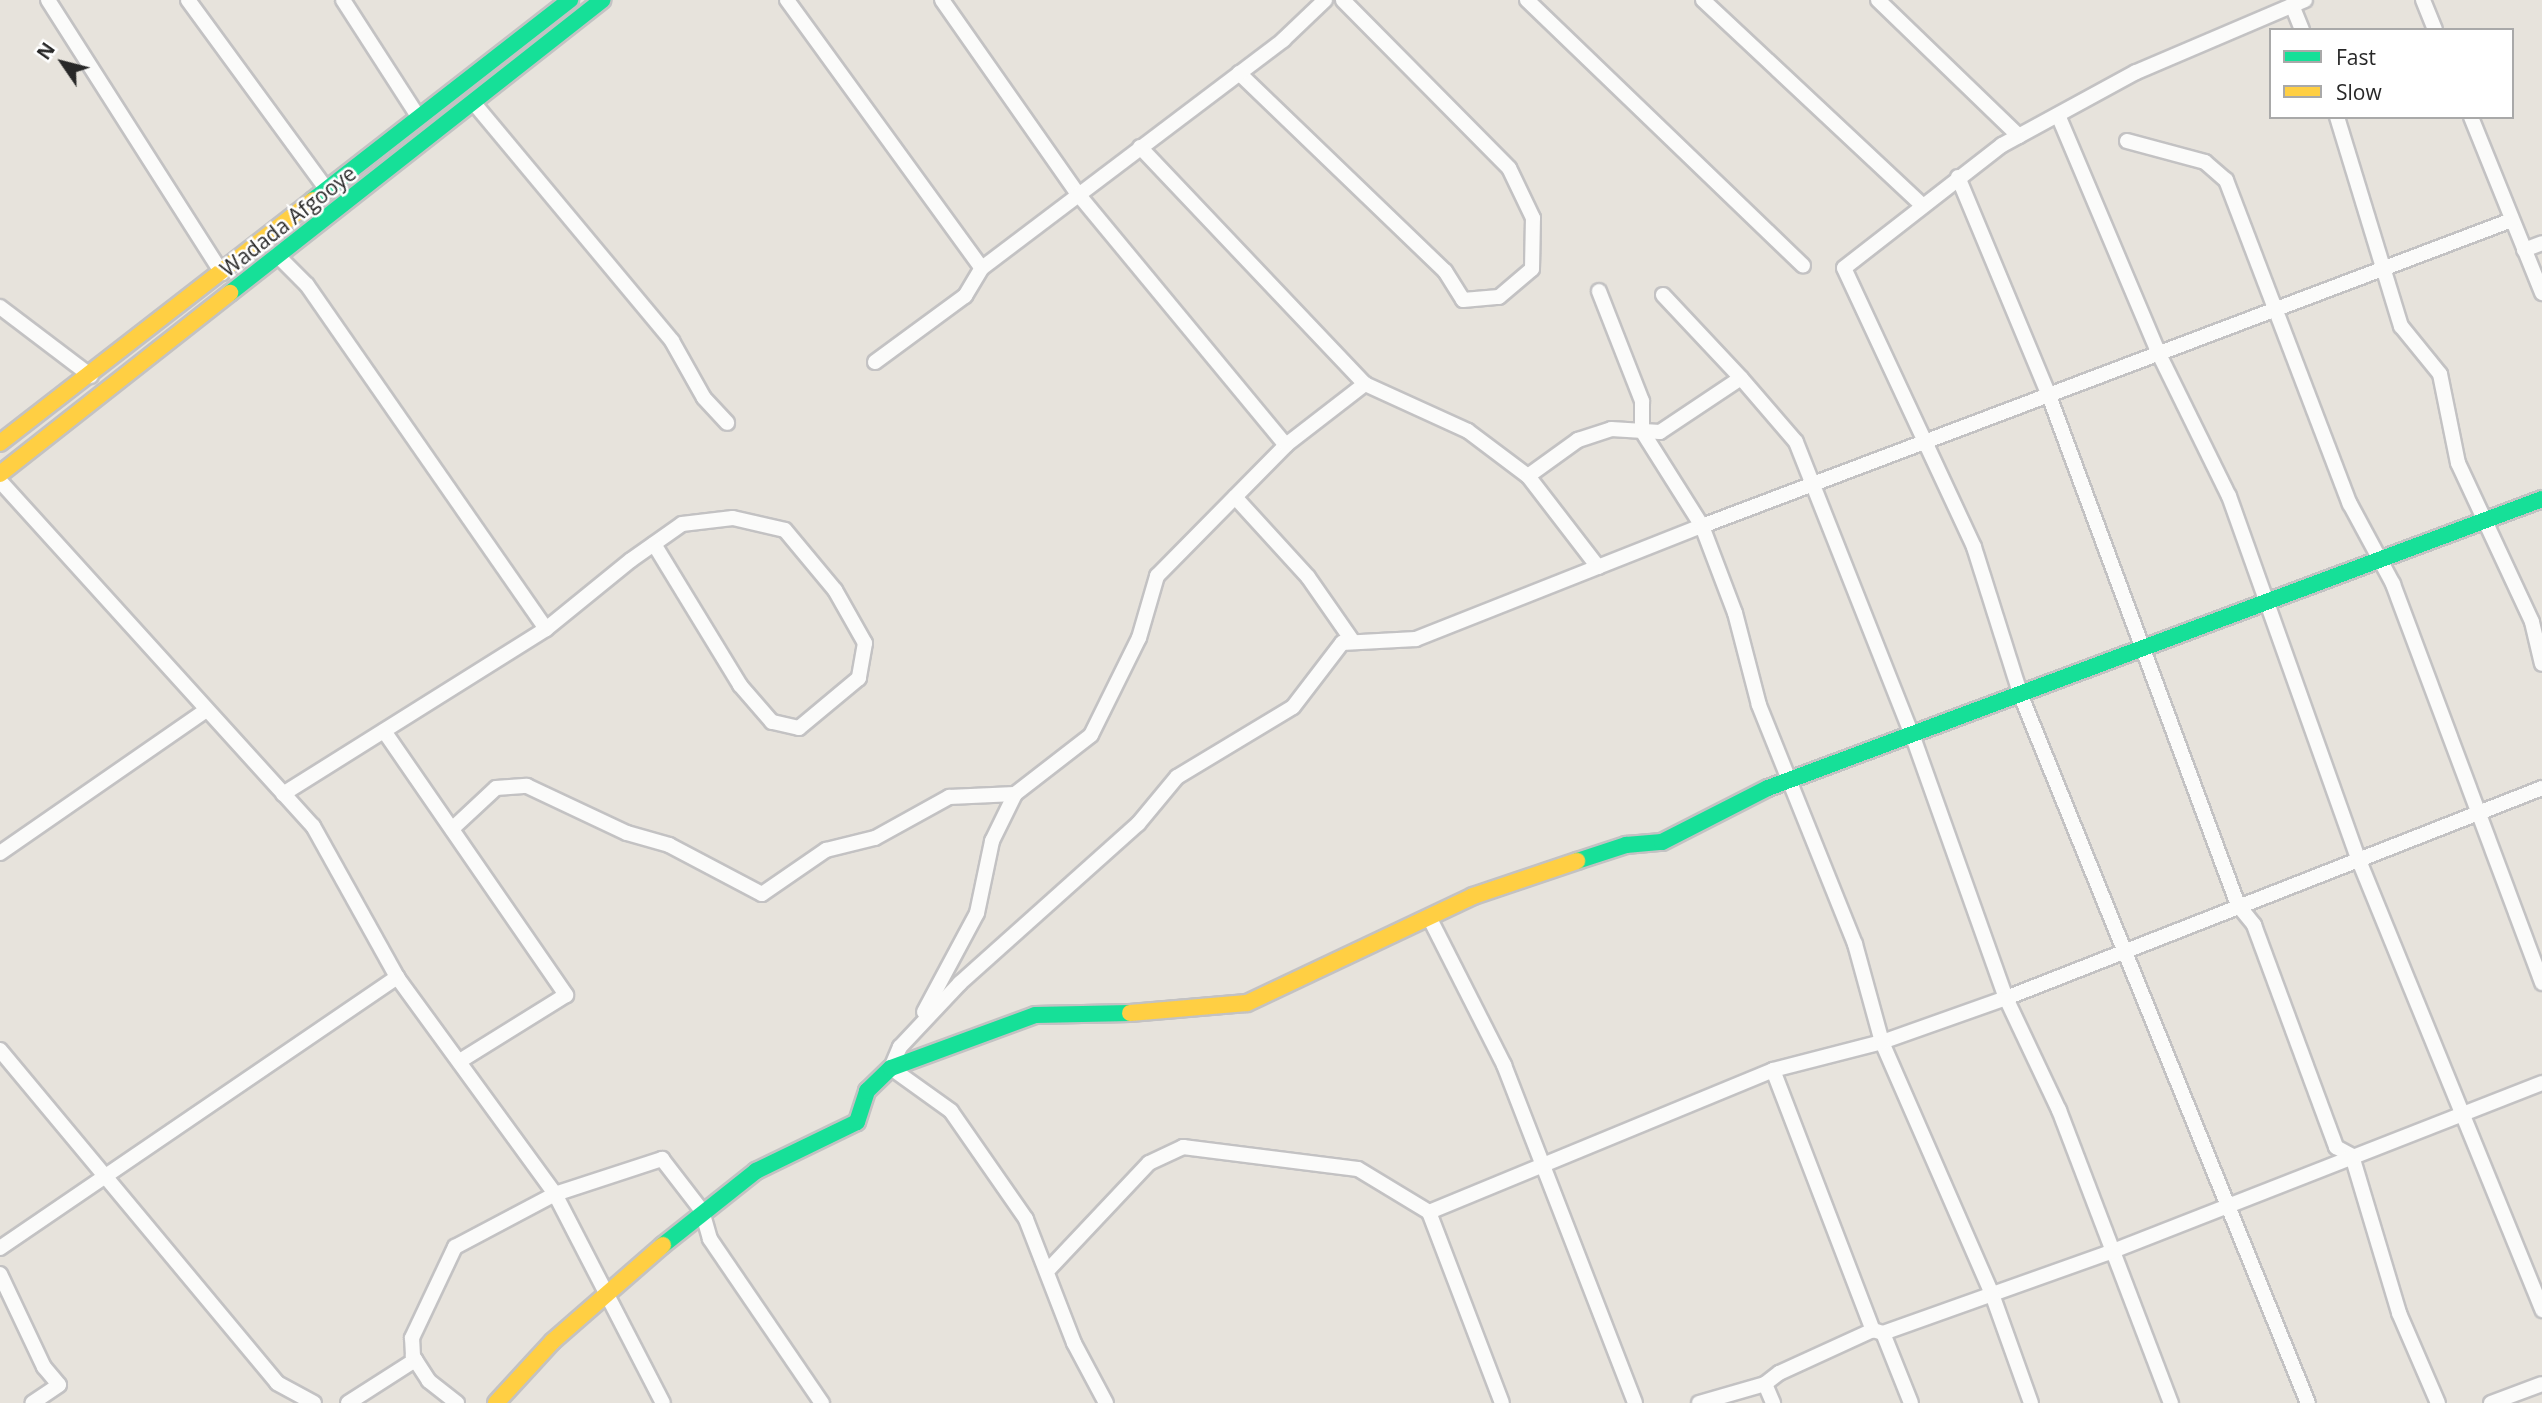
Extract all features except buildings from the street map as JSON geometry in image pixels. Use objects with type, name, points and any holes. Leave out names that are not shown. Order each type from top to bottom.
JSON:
[{"type":"main road","name":"Wadada Afgooye","points":[[0,443],[91,376],[570,0]]},
{"type":"main road","name":"Wadada Afgooye","points":[[0,474],[602,0]]},
{"type":"main road","points":[[496,1403],[553,1340],[606,1298],[702,1211],[756,1171],[858,1122],[867,1091],[891,1068],[1035,1016],[1195,1011],[1247,1003],[1474,896],[1626,845],[1662,842],[1793,780],[2265,606],[2377,557],[2542,499]]},
{"type":"street","points":[[48,0],[222,273]]},
{"type":"street","points":[[188,0],[327,190]]},
{"type":"street","points":[[344,0],[419,118]]},
{"type":"street","points":[[787,0],[982,268]]},
{"type":"street","points":[[942,0],[1078,194],[1286,446]]},
{"type":"street","points":[[875,362],[965,296],[982,268],[1239,73],[1325,0]]},
{"type":"street","points":[[1239,73],[1445,271],[1463,300],[1499,298],[1532,269],[1533,218],[1509,168],[1343,0]]},
{"type":"street","points":[[1527,0],[1803,266]]},
{"type":"street","points":[[1703,0],[1922,204]]},
{"type":"street","points":[[2423,0],[2434,28]]},
{"type":"street","points":[[1881,2],[2019,136]]},
{"type":"street","points":[[2302,28],[2299,3],[2136,72],[2019,136],[1922,204],[1844,268],[1929,439],[1974,547],[2021,696],[2129,949],[2226,1203],[2308,1403]]},
{"type":"street","points":[[473,102],[672,341],[704,398],[727,423]]},
{"type":"street","points":[[2058,115],[2159,354],[2229,496],[2265,606],[2360,863],[2458,1115],[2542,1310]]},
{"type":"street","points":[[2338,119],[2388,268],[2401,326],[2440,374],[2458,463],[2486,518],[2532,622],[2542,664]]},
{"type":"street","points":[[2471,119],[2542,293]]},
{"type":"street","points":[[2127,141],[2219,169],[2266,279],[2274,313],[2377,557],[2542,983]]},
{"type":"street","points":[[1140,147],[1365,384],[1468,432],[1528,476],[1598,567]]},
{"type":"street","points":[[1958,177],[2048,393],[2238,905],[2254,925],[2336,1147],[2352,1156],[2399,1313],[2438,1403]]},
{"type":"street","points":[[919,1023],[1138,824],[1177,777],[1281,718],[1335,649],[1352,640],[1416,639],[2048,393],[2274,313],[2512,220]]},
{"type":"street","points":[[2524,250],[2542,243]]},
{"type":"street","points":[[277,255],[307,285],[546,629]]},
{"type":"street","points":[[1599,290],[1642,401],[1642,431],[1702,526],[1735,612],[1759,705],[1793,780],[1856,944],[1882,1042],[1992,1294],[2031,1403]]},
{"type":"street","points":[[1663,295],[1741,378],[1796,442],[1913,737],[2006,998],[2059,1110],[2108,1253],[2171,1403]]},
{"type":"street","points":[[0,307],[91,376]]},
{"type":"street","points":[[1528,476],[1578,440],[1611,429],[1642,431],[1675,424],[1741,378]]},
{"type":"street","points":[[1106,1403],[1074,1343],[1049,1268],[979,1144],[951,1111],[891,1068],[919,1023],[977,913],[992,841],[1015,794],[1091,735],[1139,638],[1157,576],[1286,446],[1365,384]]},
{"type":"street","points":[[0,481],[204,712],[313,826],[397,977],[555,1194],[606,1298],[663,1403]]},
{"type":"street","points":[[1235,497],[1308,577],[1352,640]]},
{"type":"street","points":[[283,794],[546,629],[654,544],[682,524],[733,518],[785,530],[835,590],[865,643],[859,678],[799,728],[772,722],[740,685],[654,544]]},
{"type":"street","points":[[0,853],[204,712]]},
{"type":"street","points":[[384,732],[566,995],[460,1061]]},
{"type":"street","points":[[452,829],[496,788],[527,786],[627,833],[669,845],[762,894],[826,850],[875,838],[949,797],[1015,794]]},
{"type":"street","points":[[1429,1212],[1773,1070],[1882,1042],[2006,998],[2238,905],[2360,863],[2542,788]]},
{"type":"street","points":[[1430,919],[1504,1065],[1540,1167],[1635,1403]]},
{"type":"street","points":[[0,1248],[100,1176],[397,977]]},
{"type":"street","points":[[0,1050],[100,1176],[277,1383],[314,1403]]},
{"type":"street","points":[[1773,1070],[1878,1331],[1911,1403]]},
{"type":"street","points":[[1699,1403],[1765,1384],[1878,1331],[2108,1253],[2226,1203],[2542,1083]]},
{"type":"street","points":[[1049,1268],[1149,1163],[1183,1147],[1358,1169],[1429,1212],[1502,1403]]},
{"type":"street","points":[[457,1403],[436,1390],[415,1360],[412,1338],[455,1247],[555,1194],[662,1159],[702,1211],[710,1239],[822,1403]]},
{"type":"street","points":[[0,1274],[44,1367],[59,1385],[32,1403]]},
{"type":"street","points":[[348,1403],[415,1360]]},
{"type":"street","points":[[1765,1384],[1773,1403]]},
{"type":"street","points":[[2491,1403],[2542,1384]]},
{"type":"traffic: fast","points":[[313,200],[570,0]]},
{"type":"traffic: fast","points":[[230,293],[602,0]]},
{"type":"traffic: fast","points":[[1577,861],[1626,845],[1662,842],[1768,788],[2542,499]]},
{"type":"traffic: fast","points":[[663,1245],[756,1171],[857,1122],[867,1091],[891,1068],[1035,1015],[1130,1013]]},
{"type":"traffic: slow","points":[[0,443],[313,200]]},
{"type":"traffic: slow","points":[[0,474],[230,293]]},
{"type":"traffic: slow","points":[[1130,1013],[1247,1003],[1473,896],[1577,861]]},
{"type":"traffic: slow","points":[[496,1403],[553,1341],[663,1245]]}]
